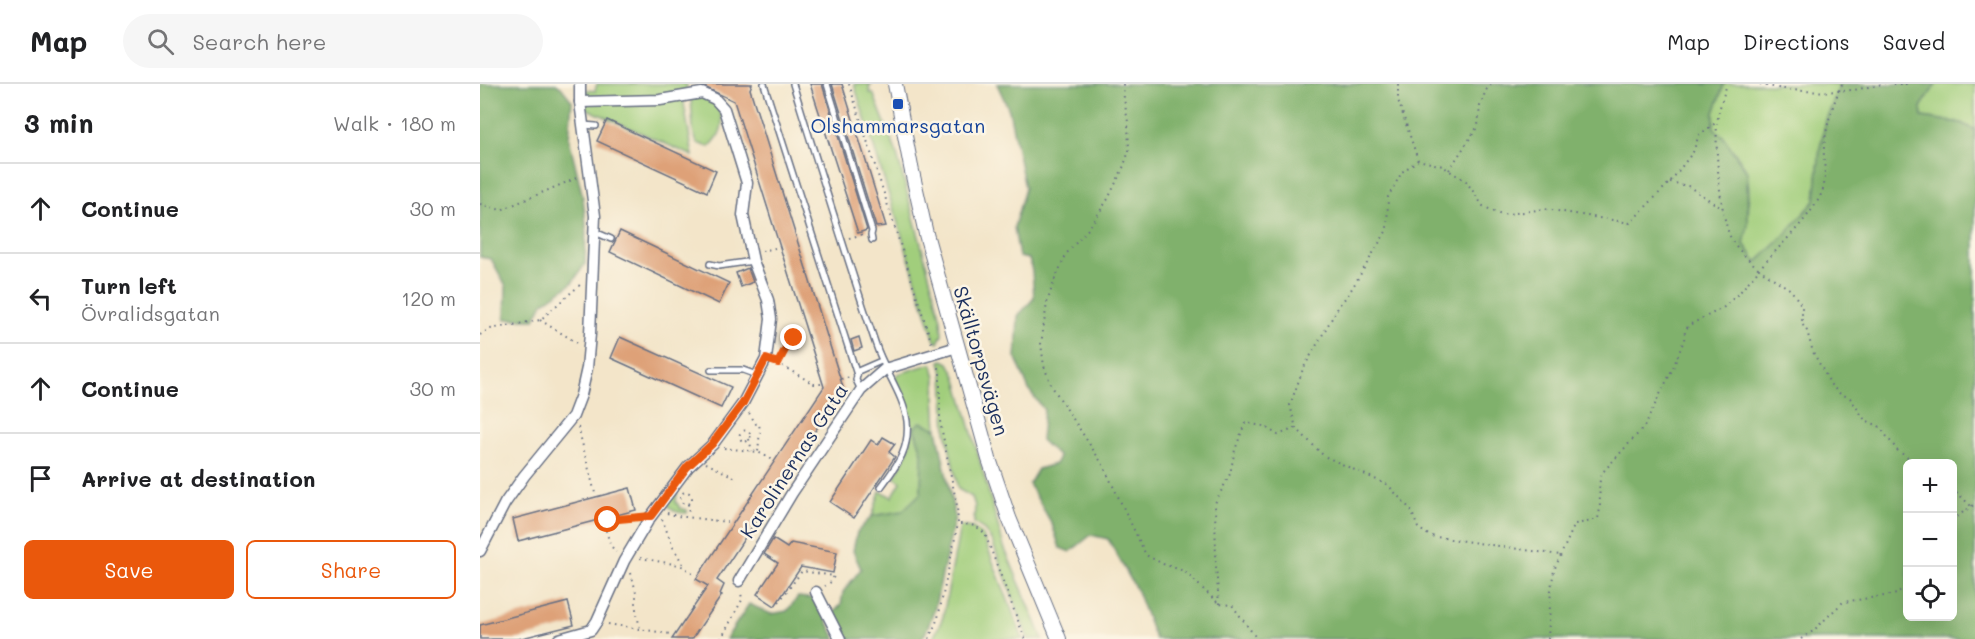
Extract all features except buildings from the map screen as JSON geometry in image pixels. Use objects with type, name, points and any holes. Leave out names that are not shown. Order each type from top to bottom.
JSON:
[{"type":"street","points":[[480,551],[493,536],[495,519],[515,488],[573,416],[581,394],[589,348],[595,337],[592,279],[594,199],[580,102],[580,84]]},
{"type":"street","name":"Skälltorpsvägen","points":[[896,84],[902,125],[921,212],[989,459],[1009,518],[1059,639]]},
{"type":"street","points":[[560,639],[591,630],[627,558],[654,512],[687,467],[712,444],[743,403],[766,359],[771,318],[768,300],[752,257],[743,215],[747,183],[724,109],[715,99],[702,93],[660,100],[580,102]]},
{"type":"street","name":"Karolinernas Gata","points":[[739,581],[792,493],[861,390],[883,365],[957,347]]},
{"type":"street","points":[[816,592],[840,639]]},
{"type":"lane","points":[[764,84],[861,390]]},
{"type":"lane","points":[[793,84],[883,365],[907,421],[903,457],[881,487]]},
{"type":"lane","points":[[826,84],[872,231],[872,240]]},
{"type":"lane","points":[[583,125],[596,126]]},
{"type":"lane","points":[[594,231],[611,238]]},
{"type":"lane","points":[[710,264],[719,266],[752,257]]},
{"type":"lane","points":[[857,375],[860,370],[883,365]]},
{"type":"lane","points":[[711,370],[743,370],[758,375]]},
{"type":"path","points":[[1123,84],[1129,151],[1108,200],[1089,228],[1067,253],[1054,280],[1047,303],[1041,345],[1044,366],[1051,385],[1103,465],[1146,555],[1162,564],[1184,571],[1219,604],[1232,605],[1257,639]]},
{"type":"path","points":[[1398,84],[1398,100],[1418,160]]},
{"type":"path","points":[[1448,170],[1478,126],[1480,106],[1486,90],[1492,84]]},
{"type":"path","points":[[1727,84],[1717,122],[1718,167],[1728,232],[1732,242],[1759,268],[1791,290],[1802,306],[1802,324],[1813,352],[1831,385],[1839,393],[1850,398],[1865,420],[1879,426],[1897,450],[1909,459]]},
{"type":"path","points":[[1760,84],[1794,90],[1839,91],[1885,84]]},
{"type":"path","points":[[1548,639],[1551,589],[1554,570],[1560,556],[1575,524],[1598,518],[1601,509],[1599,479],[1644,427],[1672,368],[1689,325],[1723,308],[1740,292],[1814,207],[1822,192],[1825,182],[1824,147],[1827,128],[1842,84]]},
{"type":"path","points":[[1893,84],[1910,84]]},
{"type":"path","points":[[1418,160],[1443,166],[1466,181],[1482,206],[1501,214],[1545,209],[1630,223],[1670,182],[1693,152],[1699,135],[1717,122]]},
{"type":"path","points":[[1418,160],[1402,172],[1388,196],[1387,230],[1348,295],[1340,304],[1303,369],[1290,405],[1296,428],[1324,456],[1388,485],[1411,510],[1418,528],[1430,536],[1560,556]]},
{"type":"path","points":[[480,204],[501,210],[590,172]]},
{"type":"path","points":[[1670,182],[1688,186],[1724,210]]},
{"type":"path","points":[[856,236],[862,234]]},
{"type":"path","points":[[752,257],[775,248]]},
{"type":"path","points":[[480,335],[490,329],[540,321],[587,279],[592,279]]},
{"type":"path","points":[[540,321],[589,348]]},
{"type":"path","points":[[778,363],[788,339],[794,338],[797,341],[796,350],[790,351],[786,348]]},
{"type":"path","points":[[766,359],[778,363],[814,384],[823,384]]},
{"type":"path","points":[[743,403],[756,424],[759,424],[758,452]]},
{"type":"path","points":[[573,416],[577,422],[596,497]]},
{"type":"path","points":[[1219,604],[1215,502],[1230,474],[1235,450],[1245,423],[1264,426],[1278,435],[1296,428]]},
{"type":"path","points":[[749,440],[752,451]]},
{"type":"path","points":[[712,444],[758,452],[773,460]]},
{"type":"path","points":[[697,458],[736,478]]},
{"type":"path","points":[[688,504],[684,505],[679,500],[684,492],[690,494],[692,498],[688,504],[689,516]]},
{"type":"path","points":[[1957,492],[1973,506],[1957,517]]},
{"type":"path","points":[[654,512],[684,567],[693,574]]},
{"type":"path","points":[[605,524],[608,520],[654,512],[727,522]]},
{"type":"path","points":[[602,519],[611,546],[627,558],[684,567]]},
{"type":"path","points":[[958,524],[980,528],[989,541],[1025,639]]},
{"type":"path","points":[[627,558],[633,577],[640,629]]},
{"type":"path","points":[[779,602],[802,571],[834,576],[827,585],[816,588],[816,592]]},
{"type":"path","points":[[721,639],[742,600],[739,581]]},
{"type":"path","points":[[1801,639],[1813,632],[1843,602],[1890,596],[1903,588]]},
{"type":"path","points":[[597,621],[671,634]]},
{"type":"green space","points":[[480,84],[556,84],[572,101],[569,138],[583,198],[586,223],[585,264],[572,283],[543,303],[535,319],[505,319],[506,286],[491,259],[480,257]]},
{"type":"green space","points":[[597,84],[687,84],[684,104],[693,156],[585,108],[583,93],[587,90],[595,91]]},
{"type":"green space","points":[[854,84],[871,84],[870,93],[873,93],[896,151],[941,319],[942,334],[938,343],[935,341]]},
{"type":"green space","points":[[997,84],[1724,84],[1714,113],[1714,128],[1723,136],[1747,172],[1748,225],[1744,244],[1757,262],[1815,201],[1820,148],[1826,120],[1840,84],[1936,84],[1921,107],[1922,117],[1961,123],[1975,130],[1975,639],[1155,639],[1137,591],[1108,539],[1091,535],[1070,552],[1060,548],[1052,524],[1029,484],[1038,469],[1055,464],[1059,457],[1041,440],[1044,410],[1029,390],[1016,358],[1018,316],[1034,298],[1029,259],[1019,257],[1014,227],[1025,188],[1009,110]]},
{"type":"green space","points":[[1724,84],[1840,84],[1826,120],[1820,148],[1815,201],[1757,262],[1744,244],[1749,190],[1747,174],[1738,157],[1714,128],[1714,113]]},
{"type":"green space","points":[[1936,84],[1975,84],[1975,130],[1961,123],[1922,117],[1921,107]]},
{"type":"green space","points":[[703,96],[717,106],[722,119],[719,134],[709,147],[697,143],[693,131],[691,98]]},
{"type":"green space","points":[[940,361],[949,363],[956,376],[1004,547],[1043,639],[1028,639],[992,541],[983,529],[974,523],[975,506],[972,497],[958,489],[946,431],[943,373]]},
{"type":"green space","points":[[930,364],[933,366],[936,378],[937,429],[921,422],[914,428],[922,452],[921,493],[902,512],[872,516],[880,491],[892,497],[901,482],[894,477],[905,458],[911,440],[909,410],[895,377]]},
{"type":"green space","points":[[921,422],[937,429],[955,517],[934,611],[925,634],[920,639],[843,639],[832,614],[841,605],[843,592],[861,569],[853,551],[857,532],[872,516],[902,511],[921,493],[922,452],[914,428]]},
{"type":"green space","points":[[674,490],[677,491],[676,502],[680,508],[687,510],[687,513],[675,511],[666,502]]},
{"type":"green space","points":[[960,526],[973,528],[983,536],[1023,639],[933,639],[943,617]]},
{"type":"green space","points":[[798,597],[816,599],[836,639],[726,639],[749,604],[771,614],[787,611]]},
{"type":"place","name":"Olshammarsgatan","points":[[898,104]]},
{"type":"route","points":[[608,520],[651,516],[687,467],[712,444],[743,403],[766,359],[778,363],[786,348],[786,341],[794,338]]}]
